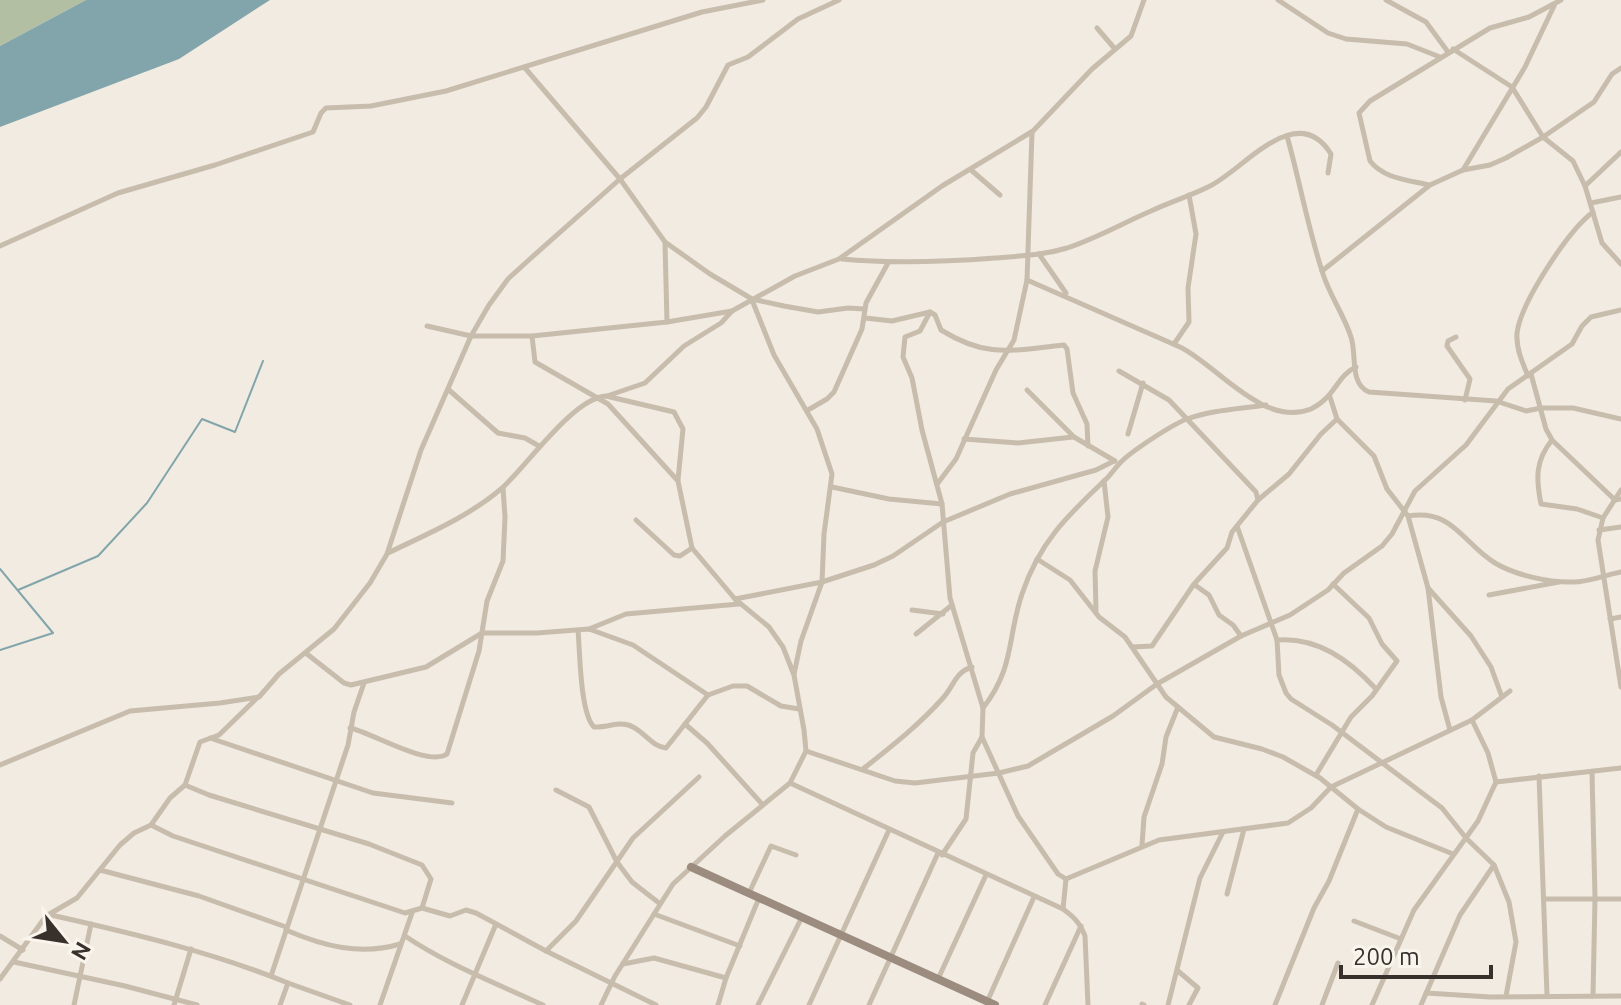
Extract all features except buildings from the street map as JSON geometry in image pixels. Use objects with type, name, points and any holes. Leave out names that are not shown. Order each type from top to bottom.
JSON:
[{"type":"street","points":[[0,246],[118,193],[313,132],[326,108],[371,106],[446,91],[702,12],[763,0]]},
{"type":"street","points":[[0,979],[49,915],[77,898],[120,845],[134,833],[151,825],[170,798],[185,785],[197,747],[219,735],[279,674],[334,629],[356,602],[387,554],[421,450],[471,336],[508,279],[620,179],[697,118],[728,65],[748,57],[798,19],[839,0]]},
{"type":"street","points":[[387,554],[454,522],[503,487],[539,446],[584,405],[598,397],[645,383],[684,346],[721,323],[732,311],[795,276],[839,259],[923,199],[1033,131],[1092,69],[1131,36],[1144,0]]},
{"type":"street","points":[[1278,0],[1328,33],[1346,39],[1407,44],[1440,57]]},
{"type":"street","points":[[1386,0],[1426,22],[1450,50],[1512,87],[1543,137],[1568,156],[1585,186],[1602,243],[1621,264]]},
{"type":"street","points":[[1430,185],[1401,179],[1374,167],[1358,116],[1370,101],[1450,50],[1490,28],[1529,17],[1561,0]]},
{"type":"street","points":[[1463,170],[1525,67],[1554,5]]},
{"type":"street","points":[[1097,28],[1115,49]]},
{"type":"street","points":[[525,68],[620,179],[665,242],[710,274],[752,299],[818,312],[864,309]]},
{"type":"street","points":[[1322,271],[1430,185],[1463,170],[1490,165],[1543,137],[1594,102],[1612,74],[1621,68]]},
{"type":"street","points":[[938,483],[956,459],[996,370],[1014,340],[1027,280],[1033,131]]},
{"type":"street","points":[[839,259],[931,263],[1039,254],[1066,248],[1112,231],[1221,180],[1254,152],[1287,136],[1303,133],[1322,142],[1331,154],[1328,173]]},
{"type":"street","points":[[1287,136],[1322,271],[1351,335],[1359,384],[1369,392],[1496,401],[1526,411],[1573,408],[1621,419]]},
{"type":"street","points":[[1585,186],[1621,152]]},
{"type":"street","points":[[971,170],[1000,195]]},
{"type":"street","points":[[1174,344],[1189,318],[1188,288],[1196,234],[1189,195]]},
{"type":"street","points":[[1590,203],[1621,197]]},
{"type":"street","points":[[1593,212],[1575,228],[1554,259],[1520,324],[1518,344],[1552,440],[1618,500]]},
{"type":"street","points":[[665,242],[667,322]]},
{"type":"street","points":[[1039,254],[1067,296]]},
{"type":"street","points":[[808,410],[834,392],[865,318],[864,309],[888,263]]},
{"type":"street","points":[[1027,280],[1199,357],[1239,392],[1266,405],[1292,411],[1307,410],[1330,397],[1347,371],[1356,367]]},
{"type":"street","points":[[752,299],[774,355],[808,410],[829,462],[832,487],[824,534],[822,582],[801,641],[794,675]]},
{"type":"street","points":[[806,751],[895,781],[915,783],[999,773],[1028,766],[1113,716],[1157,684],[1241,636],[1309,604],[1382,546],[1392,534],[1415,491],[1466,445],[1496,401],[1512,385],[1572,344],[1591,317],[1621,310]]},
{"type":"street","points":[[427,326],[471,336],[532,336],[667,322],[732,311]]},
{"type":"street","points":[[865,318],[892,321],[930,312],[946,333],[983,350],[1008,352],[1066,347],[1073,393],[1087,424],[1088,446]]},
{"type":"street","points":[[930,312],[920,331],[905,337],[902,354],[912,379],[922,430],[938,483],[952,605],[983,708],[982,737],[1018,816],[1058,874],[1066,879]]},
{"type":"street","points":[[532,336],[535,362],[598,397],[624,420],[678,481]]},
{"type":"street","points":[[1456,337],[1448,341],[1447,346],[1470,379],[1465,400]]},
{"type":"street","points":[[1119,371],[1169,400],[1256,492],[1258,500]]},
{"type":"street","points":[[1128,434],[1143,383]]},
{"type":"street","points":[[449,390],[498,433],[520,436],[539,446]]},
{"type":"street","points":[[1027,390],[1074,437],[1116,462]]},
{"type":"street","points":[[601,1005],[622,964],[673,884],[790,783],[806,751],[794,675],[776,635],[735,599],[692,548],[678,481],[683,429],[677,415],[669,409],[606,396]]},
{"type":"street","points":[[1330,397],[1342,427],[1360,439],[1374,456],[1387,489],[1408,516],[1428,588],[1441,697],[1450,730]]},
{"type":"street","points":[[735,599],[822,582],[893,556],[943,522],[1010,494],[1116,462],[1188,419],[1266,405]]},
{"type":"street","points":[[1133,647],[1152,646],[1194,584],[1227,548],[1231,533],[1258,500],[1289,474],[1337,419]]},
{"type":"street","points":[[964,439],[1018,443],[1074,437]]},
{"type":"street","points":[[1552,440],[1542,452],[1536,468],[1541,504],[1577,509],[1603,518]]},
{"type":"street","points":[[983,708],[1009,663],[1015,617],[1037,559],[1069,513],[1104,481],[1116,462]]},
{"type":"street","points":[[1096,612],[1095,571],[1108,517],[1104,481]]},
{"type":"street","points":[[350,728],[422,755],[444,757],[447,754],[478,655],[487,601],[503,561],[503,487]]},
{"type":"street","points":[[832,487],[889,499],[942,504]]},
{"type":"street","points":[[1621,490],[1599,530],[1603,576],[1618,653],[1621,687]]},
{"type":"street","points":[[1408,516],[1431,515],[1444,520],[1496,563],[1561,582]]},
{"type":"street","points":[[636,520],[674,555],[680,556],[692,548]]},
{"type":"street","points":[[1237,526],[1277,640],[1279,675],[1286,693],[1442,808],[1466,838],[1494,865],[1509,902],[1516,942],[1506,996]]},
{"type":"street","points":[[1599,530],[1621,527]]},
{"type":"street","points":[[1037,559],[1070,580],[1096,612],[1133,647],[1157,684],[1178,707],[1214,737],[1262,749],[1316,775],[1386,827],[1453,854]]},
{"type":"street","points":[[1489,595],[1621,572]]},
{"type":"street","points":[[1194,584],[1209,595],[1219,615],[1233,625],[1241,636]]},
{"type":"street","points":[[1316,775],[1351,717],[1397,661],[1382,644],[1370,619],[1333,584]]},
{"type":"street","points":[[1428,588],[1471,636],[1491,667],[1502,697]]},
{"type":"street","points":[[307,654],[347,685],[426,667],[482,633],[589,629],[626,614],[740,604]]},
{"type":"street","points":[[916,634],[952,605]]},
{"type":"street","points":[[912,610],[943,614]]},
{"type":"street","points":[[930,613],[934,622]]},
{"type":"street","points":[[1610,619],[1621,617]]},
{"type":"street","points":[[589,629],[623,640],[708,695]]},
{"type":"street","points":[[578,630],[586,708],[591,725],[598,728],[614,724],[631,726],[663,748],[670,745],[708,695],[740,685],[757,690],[781,706],[799,709]]},
{"type":"street","points":[[1277,640],[1289,639],[1333,652],[1347,659],[1376,689]]},
{"type":"street","points":[[862,769],[918,726],[947,694],[959,672],[972,667]]},
{"type":"street","points":[[271,976],[348,745],[364,683]]},
{"type":"street","points":[[1066,879],[1142,845],[1178,836],[1288,823],[1300,817],[1331,787],[1472,720],[1510,691]]},
{"type":"street","points":[[0,765],[130,711],[259,697]]},
{"type":"street","points":[[1142,845],[1144,817],[1162,764],[1166,737],[1178,707]]},
{"type":"street","points":[[1372,1005],[1414,910],[1478,821],[1496,782],[1493,767],[1472,720]]},
{"type":"street","points":[[685,724],[707,743],[763,805]]},
{"type":"street","points":[[869,1005],[940,854],[966,819],[973,753],[982,737]]},
{"type":"street","points":[[210,738],[373,793],[452,803]]},
{"type":"street","points":[[1496,782],[1621,768]]},
{"type":"street","points":[[1592,772],[1595,898],[1593,996]]},
{"type":"street","points":[[1539,776],[1547,995]]},
{"type":"street","points":[[546,951],[576,921],[633,838],[699,777]]},
{"type":"street","points":[[790,783],[1063,909],[1081,925],[1085,936],[1088,1005]]},
{"type":"street","points":[[185,785],[369,844],[422,865],[431,879],[422,908]]},
{"type":"street","points":[[556,790],[589,807],[617,862],[632,882],[659,903]]},
{"type":"street","points":[[1275,1005],[1358,809]]},
{"type":"street","points":[[151,825],[173,836],[371,903],[412,913],[422,908],[450,916],[466,910],[656,1005]]},
{"type":"street","points":[[1227,894],[1244,829]]},
{"type":"street","points":[[809,1005],[889,830]]},
{"type":"street","points":[[1168,1005],[1200,878],[1223,832]]},
{"type":"street","points":[[749,894],[771,846],[796,855]]},
{"type":"street","points":[[1421,1005],[1462,910],[1494,865]]},
{"type":"street","points":[[691,867],[989,1004],[1034,897]]},
{"type":"street","points":[[100,870],[199,896],[315,942],[367,951],[379,951],[400,944]]},
{"type":"street","points":[[937,980],[986,875]]},
{"type":"street","points":[[1063,909],[1066,879]]},
{"type":"street","points":[[718,1005],[759,898]]},
{"type":"street","points":[[1545,899],[1621,899]]},
{"type":"street","points":[[380,1005],[412,913]]},
{"type":"street","points":[[654,914],[740,946]]},
{"type":"street","points":[[49,915],[191,949],[350,1005]]},
{"type":"street","points":[[758,1005],[801,919]]},
{"type":"street","points":[[1354,921],[1401,939]]},
{"type":"street","points":[[74,1005],[91,924]]},
{"type":"street","points":[[462,1005],[496,924]]},
{"type":"street","points":[[1045,1005],[1081,925]]},
{"type":"street","points":[[0,936],[23,950]]},
{"type":"street","points":[[405,936],[445,961],[543,1005]]},
{"type":"street","points":[[175,1002],[191,949]]},
{"type":"street","points":[[622,964],[654,958],[726,978]]},
{"type":"street","points":[[14,962],[197,1005]]},
{"type":"street","points":[[1322,1005],[1338,963]]},
{"type":"street","points":[[1178,971],[1198,988],[1189,1005]]},
{"type":"street","points":[[280,1005],[288,983]]},
{"type":"street","points":[[1426,993],[1621,996]]},
{"type":"street","points":[[1522,995],[1522,1005]]},
{"type":"green space","points":[[0,0],[86,0],[0,46]]},
{"type":"water","points":[[86,0],[270,0],[179,59],[0,127],[0,46]]},
{"type":"waterway","points":[[18,590],[98,556],[147,503],[202,419],[235,432],[263,361]]},
{"type":"waterway","points":[[0,569],[53,633],[0,650]]}]
